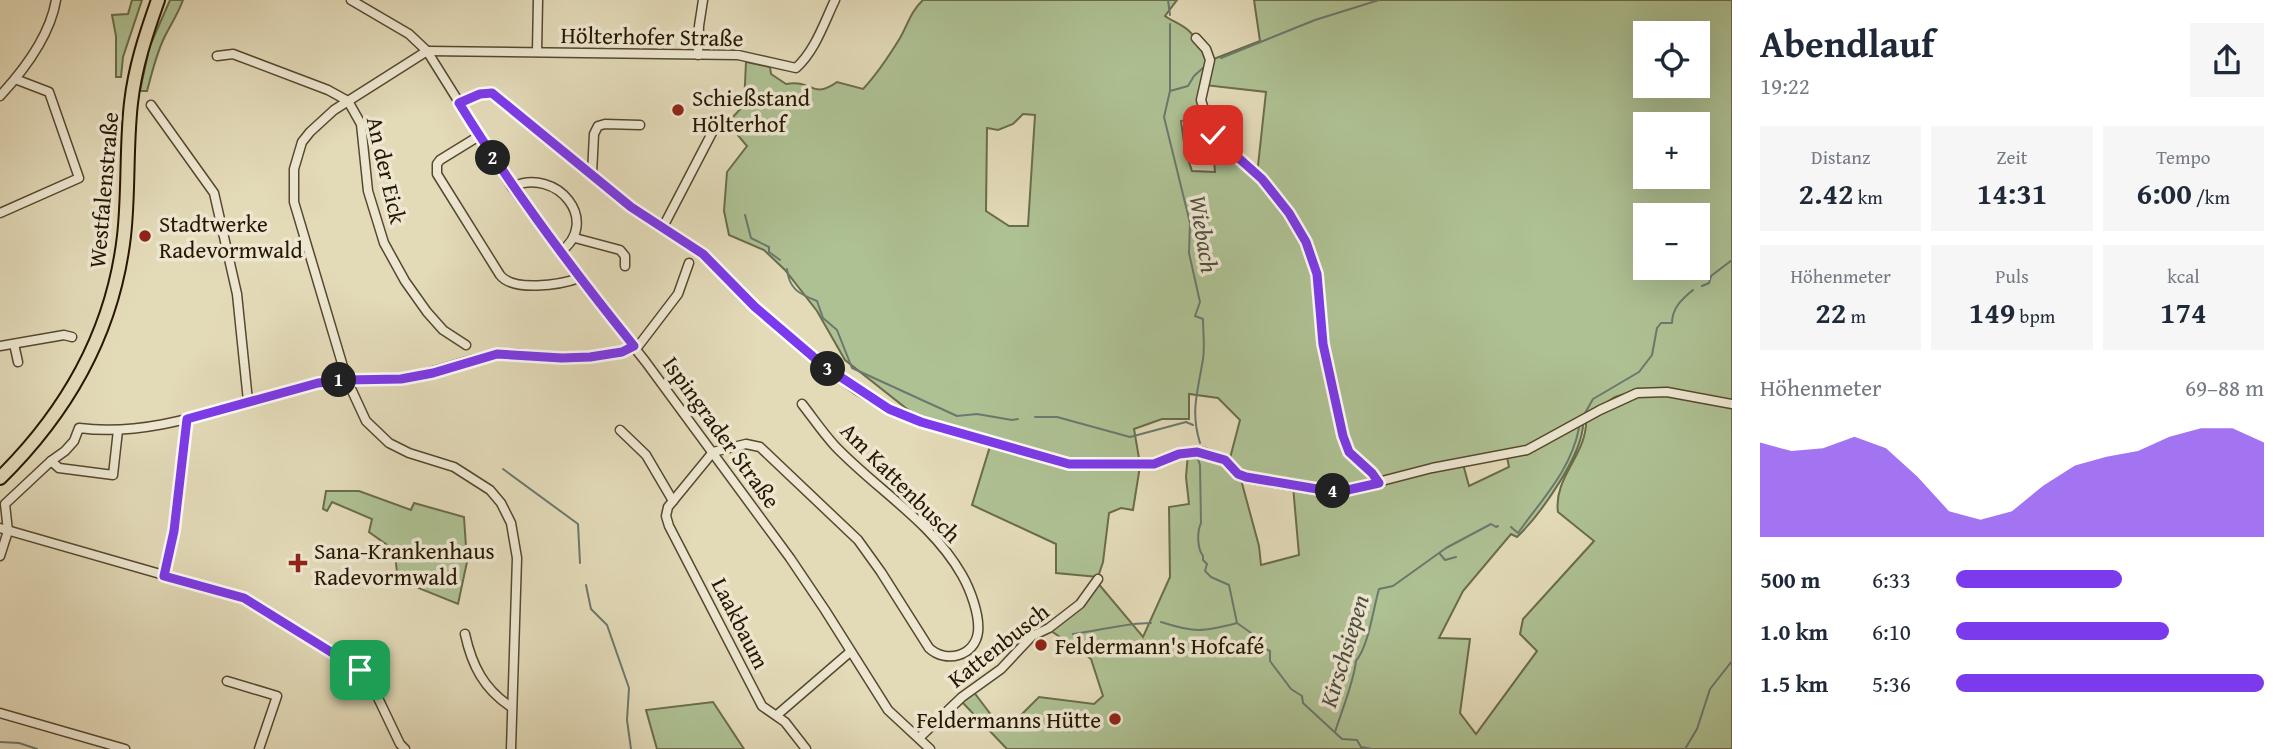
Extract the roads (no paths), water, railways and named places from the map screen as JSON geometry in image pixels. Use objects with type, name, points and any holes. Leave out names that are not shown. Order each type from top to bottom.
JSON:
[{"type":"main road","name":"Westfalenstraße","points":[[0,478],[40,435],[67,397],[95,345],[108,310],[123,238],[135,78],[143,42],[158,0]]},
{"type":"street","points":[[0,96],[15,79],[43,36],[56,0]]},
{"type":"street","name":"Ispingrader Straße","points":[[351,0],[409,34],[427,51],[512,187],[713,452],[811,589],[888,710],[930,749]]},
{"type":"street","points":[[537,52],[538,0]]},
{"type":"street","points":[[698,55],[703,0]]},
{"type":"street","name":"Hölterhofer Straße","points":[[427,51],[747,56],[796,68],[814,44],[835,0]]},
{"type":"street","points":[[1196,38],[1206,49],[1210,60],[1201,100],[1210,129],[1227,149],[1262,179],[1289,213],[1306,242],[1317,274],[1323,344],[1343,436],[1349,452],[1379,483]]},
{"type":"street","points":[[427,51],[319,122],[302,142],[294,169],[294,202],[347,380],[361,414],[380,436],[409,453],[454,467],[490,490],[506,511],[514,531],[517,558],[511,749]]},
{"type":"street","points":[[217,56],[233,54],[328,90],[348,101]]},
{"type":"street","points":[[0,213],[79,178],[49,92],[15,79]]},
{"type":"street","points":[[459,103],[480,94],[492,93],[631,207],[703,254],[755,307],[824,366],[889,409],[921,422],[1069,464],[1154,464],[1179,454],[1197,452],[1225,460],[1238,474],[1246,477],[1314,490],[1343,491],[1432,468],[1527,450],[1637,393],[1656,391],[1732,404]]},
{"type":"street","name":"An der Eick","points":[[348,101],[361,124],[368,191],[391,256],[426,312],[443,331],[466,345]]},
{"type":"street","points":[[151,105],[214,193],[237,293],[248,401]]},
{"type":"street","points":[[592,174],[594,134],[598,126],[640,125]]},
{"type":"street","points":[[663,227],[714,129]]},
{"type":"street","points":[[479,136],[440,160],[436,170],[439,179],[500,275],[505,282],[516,286],[569,282],[579,278]]},
{"type":"street","points":[[512,187],[526,181],[539,182],[561,192],[574,211],[576,232],[575,238],[560,253]]},
{"type":"street","points":[[575,238],[620,250],[625,256],[625,266]]},
{"type":"street","points":[[0,556],[5,503],[65,451],[74,441],[79,428],[108,432],[187,419],[318,383],[401,379],[433,373],[497,354],[562,358],[622,352],[635,347],[678,294],[689,263]]},
{"type":"street","points":[[0,346],[64,335],[72,337]]},
{"type":"street","points":[[14,344],[18,362]]},
{"type":"street","name":"Am Kattenbusch","points":[[713,452],[746,444],[760,447],[858,540],[933,651],[950,657],[967,650],[978,633],[977,618],[963,577],[943,545],[835,446],[802,404]]},
{"type":"street","points":[[164,576],[174,531],[187,419]]},
{"type":"street","points":[[51,461],[59,468],[113,475],[118,430]]},
{"type":"street","points":[[620,430],[646,455],[673,501],[713,452]]},
{"type":"street","name":"Laakbaum","points":[[673,501],[666,516],[669,526],[762,706],[793,730],[806,749]]},
{"type":"street","points":[[4,529],[244,598],[368,677],[400,744],[405,749]]},
{"type":"street","name":"Kattenbusch","points":[[919,738],[962,697],[1001,670],[1032,636],[1049,628],[1080,604],[1098,579]]},
{"type":"street","points":[[465,634],[473,663],[481,679],[498,698],[511,707]]},
{"type":"street","points":[[777,715],[850,652]]},
{"type":"street","points":[[228,681],[277,696],[259,749]]},
{"type":"street","points":[[0,713],[125,749]]},
{"type":"waterway","name":"Wiebach","points":[[1168,0],[1170,15]]},
{"type":"waterway","points":[[1221,58],[1315,20],[1379,0]]},
{"type":"waterway","name":"Wiebach","points":[[1170,24],[1170,91],[1164,117],[1190,223],[1189,253],[1200,302],[1195,316],[1203,319],[1204,354],[1195,411],[1200,443]]},
{"type":"waterway","points":[[1170,91],[1188,86],[1204,67]]},
{"type":"waterway","points":[[745,215],[751,238],[769,247],[769,252],[780,260]]},
{"type":"waterway","name":"Kirschsiepen","points":[[1702,286],[1709,283],[1711,276],[1732,260]]},
{"type":"waterway","points":[[787,269],[793,286],[800,293],[817,301],[823,318],[837,330],[852,368],[957,416],[977,414],[1018,419]]},
{"type":"waterway","name":"Kirschsiepen","points":[[1584,415],[1593,399],[1639,372],[1652,355],[1657,328],[1661,323],[1672,323],[1676,308],[1693,290]]},
{"type":"waterway","points":[[1035,417],[1057,417],[1130,437],[1186,422],[1193,425]]},
{"type":"waterway","name":"Kirschsiepen","points":[[1511,527],[1518,533],[1563,471],[1579,428]]},
{"type":"waterway","name":"Wiebach","points":[[1198,459],[1201,523],[1198,540],[1203,560],[1207,564],[1205,571],[1211,577],[1229,585],[1237,623],[1254,635],[1259,645],[1270,651],[1270,661],[1291,689],[1302,696],[1303,703],[1342,739],[1357,740],[1361,747],[1372,749]]},
{"type":"waterway","points":[[503,469],[578,524],[580,563]]},
{"type":"waterway","name":"Kirschsiepen","points":[[1335,732],[1356,661],[1367,636],[1379,589],[1393,586],[1446,548],[1491,524],[1498,526]]},
{"type":"waterway","points":[[1440,554],[1445,560],[1456,557]]},
{"type":"waterway","points":[[586,585],[591,609],[607,625],[629,688],[627,720],[631,749]]},
{"type":"waterway","points":[[1161,622],[1199,630],[1237,623]]},
{"type":"waterway","points":[[1073,634],[1151,623]]},
{"type":"waterway","points":[[1685,749],[1697,729],[1710,689],[1732,661]]},
{"type":"waterway","points":[[0,742],[19,743],[37,749]]},
{"type":"place","name":"Schießstand Hölterhof","points":[[678,110]]},
{"type":"place","name":"Stadtwerke Radevormwald","points":[[145,236]]},
{"type":"place","name":"Sana-Krankenhaus Radevormwald","points":[[298,563]]},
{"type":"place","name":"Feldermann's Hofcafé","points":[[1041,645]]},
{"type":"place","name":"Feldermanns Hütte","points":[[1115,719]]}]
